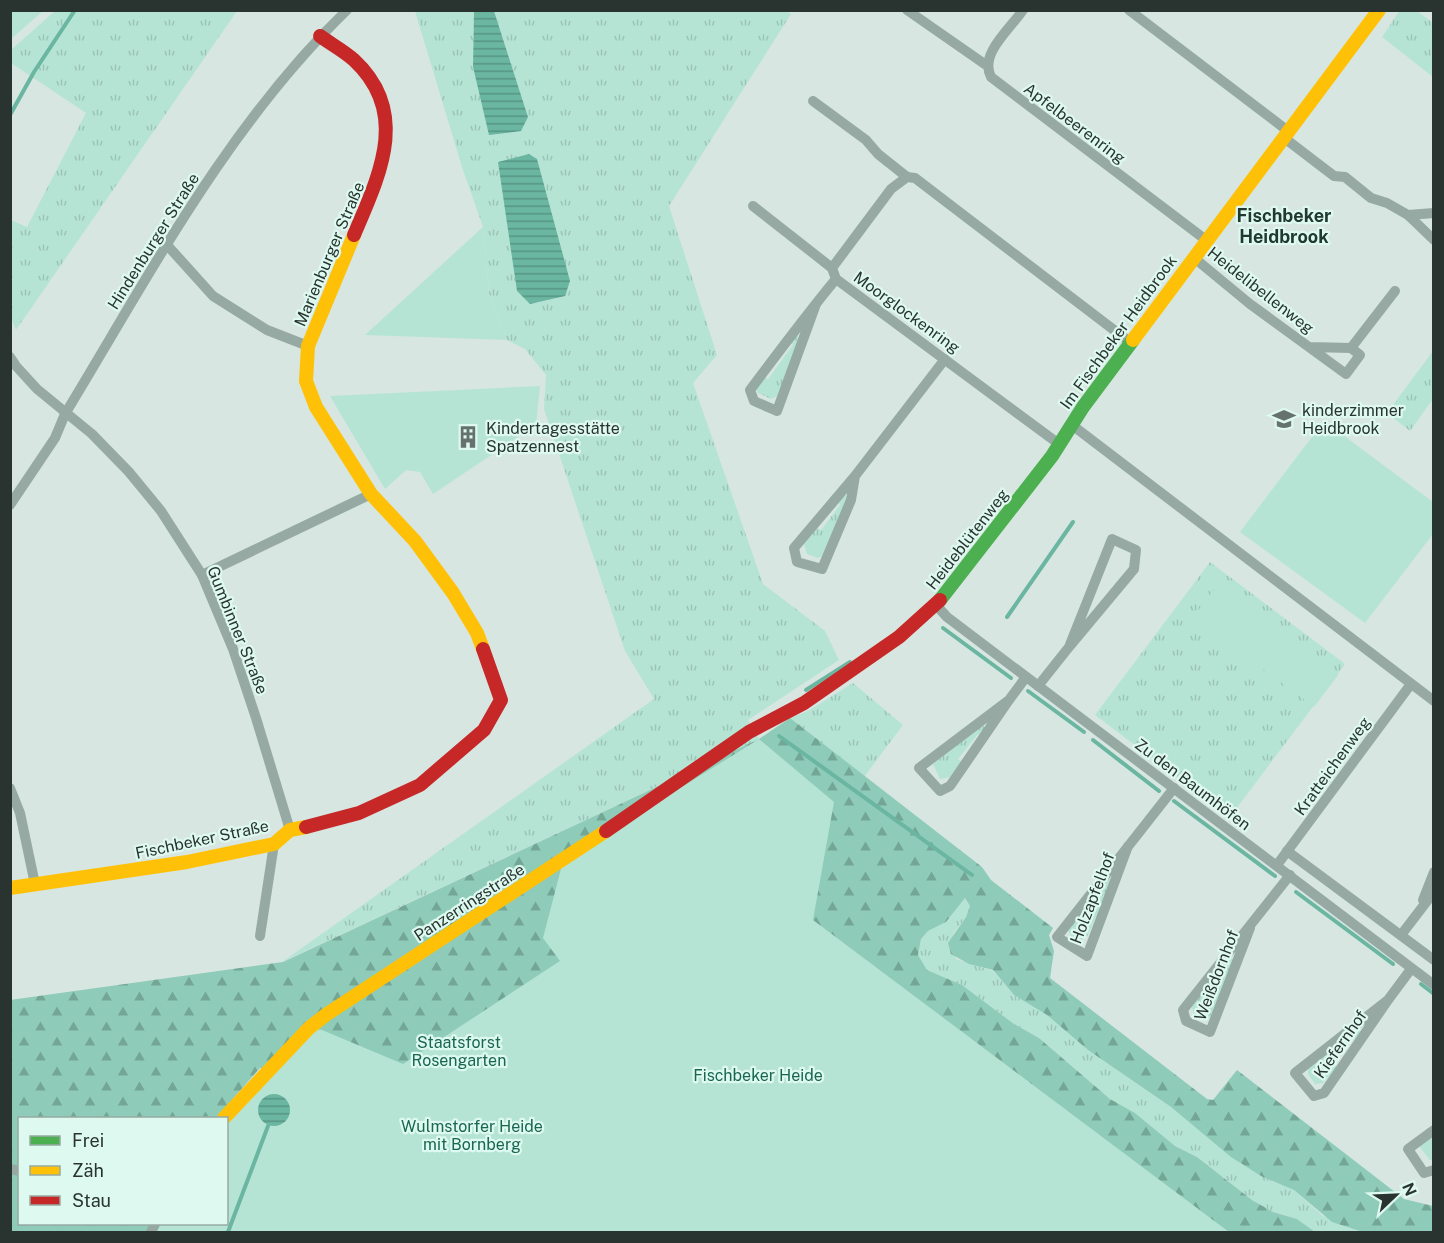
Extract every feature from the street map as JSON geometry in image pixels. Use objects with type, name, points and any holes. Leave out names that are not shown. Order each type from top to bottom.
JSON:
[{"type":"street","name":"Hindenburger Straße","points":[[10,505],[55,438],[65,414],[202,188],[244,128],[320,36],[347,10]]},
{"type":"street","name":"Apfelbeerenring","points":[[907,10],[986,65],[996,82],[1206,240]]},
{"type":"street","points":[[986,65],[989,55],[1023,10]]},
{"type":"street","points":[[1129,10],[1285,134],[1334,176],[1345,177],[1371,198],[1388,202],[1408,215],[1434,240]]},
{"type":"street","name":"Im Fischbeker Heidbrook","points":[[1379,10],[1193,257],[1072,425],[1434,701]]},
{"type":"street","name":"Marienburger Straße","points":[[320,36],[354,60],[367,76],[378,93],[386,118],[387,139],[378,178],[308,346],[306,381],[316,407],[371,495]]},
{"type":"street","points":[[813,101],[866,140],[878,154],[906,177],[915,178],[1131,343]]},
{"type":"street","name":"Moorglockenring","points":[[906,177],[891,189],[834,274],[1059,444]]},
{"type":"street","points":[[753,206],[834,274],[816,304],[750,390],[754,401],[777,411],[816,304]]},
{"type":"street","points":[[1408,215],[1434,213]]},
{"type":"street","points":[[168,246],[213,296],[267,330],[308,346]]},
{"type":"street","name":"Heidelibellenweg","points":[[1193,257],[1250,304],[1347,374],[1360,355],[1351,348],[1310,347]]},
{"type":"street","points":[[1351,348],[1395,291]]},
{"type":"street","name":"Gumbinner Straße","points":[[10,357],[15,366],[36,388],[92,434],[129,472],[161,511],[202,575],[233,649],[290,831]]},
{"type":"street","points":[[855,476],[851,500],[822,569],[797,562],[794,548],[855,476],[945,359]]},
{"type":"street","name":"Heideblütenweg","points":[[749,732],[804,703],[862,664],[887,647],[936,605],[1046,465],[1072,425]]},
{"type":"street","points":[[202,575],[371,495]]},
{"type":"street","name":"Fischbeker Straße","points":[[10,888],[187,862],[274,844],[290,831],[326,824],[359,813],[420,784],[484,730],[501,700],[477,633],[453,593],[415,541],[371,495]]},
{"type":"street","points":[[1038,686],[1134,569],[1136,550],[1112,539],[1069,647]]},
{"type":"street","name":"Zu den Baumhöfen","points":[[936,605],[1026,677],[1434,985]]},
{"type":"street","points":[[1009,700],[919,768],[940,791],[950,786],[1026,677]]},
{"type":"street","name":"Kratteichenweg","points":[[1277,865],[1411,684]]},
{"type":"street","name":"Panzerringstraße","points":[[226,1117],[309,1028],[563,861],[749,732]]},
{"type":"street","points":[[10,788],[20,813],[35,884]]},
{"type":"street","name":"Holzapfelhof","points":[[1128,846],[1087,956],[1057,937],[1128,846],[1174,788]]},
{"type":"street","points":[[260,936],[274,844]]},
{"type":"street","points":[[1287,851],[1434,960]]},
{"type":"street","points":[[1419,911],[1434,872]]},
{"type":"street","name":"Weißdornhof","points":[[1250,928],[1210,1032],[1186,1021],[1183,1010],[1290,875]]},
{"type":"street","points":[[1401,935],[1434,892]]},
{"type":"street","name":"Kiefernhof","points":[[1388,1000],[1295,1073],[1314,1096],[1324,1093],[1411,969]]},
{"type":"street","points":[[1434,1130],[1408,1149],[1424,1173],[1434,1170]]},
{"type":"green space","points":[[11,10],[43,10],[43,11],[11,39]]},
{"type":"green space","points":[[56,10],[237,11],[16,330],[11,318],[11,220],[27,227],[86,113],[11,63],[11,50]]},
{"type":"green space","points":[[1400,10],[1417,11],[1433,23],[1433,77],[1382,37]]},
{"type":"green space","points":[[415,11],[474,11],[473,67],[490,135],[528,117],[494,11],[786,11],[791,14],[669,206],[717,355],[693,383],[763,584],[825,631],[839,660],[748,720],[759,739],[282,962],[654,699],[625,651],[544,409],[546,375],[525,349],[507,340],[489,294],[483,227],[462,167]]},
{"type":"green space","points":[[483,227],[489,294],[507,340],[365,335]]},
{"type":"green space","points":[[795,335],[801,338],[777,396],[771,399],[758,393],[756,389],[764,377],[768,379],[793,345],[790,342]]},
{"type":"green space","points":[[1433,351],[1433,399],[1410,431],[1387,413]]},
{"type":"green space","points":[[540,386],[536,425],[433,494],[420,472],[406,470],[385,489],[330,396]]},
{"type":"green space","points":[[1324,421],[1433,502],[1433,534],[1365,623],[1240,532]]},
{"type":"green space","points":[[842,494],[848,497],[822,556],[818,558],[807,554],[804,544],[816,528],[821,530],[840,505],[837,501]]},
{"type":"green space","points":[[1210,562],[1345,664],[1230,817],[1095,715]]},
{"type":"green space","points":[[1218,584],[1339,674],[1314,707],[1193,617]]},
{"type":"green space","points":[[853,683],[903,725],[864,777],[790,718],[808,711]]},
{"type":"green space","name":"Staatsforst Rosengarten","points":[[790,718],[982,867],[991,880],[1053,928],[1049,935],[1054,951],[1050,978],[1207,1099],[1213,1100],[1237,1070],[1404,1199],[1433,1206],[1433,1232],[1363,1232],[1332,1222],[1294,1190],[1261,1176],[1231,1157],[1171,1107],[1088,1050],[1047,1015],[1014,995],[993,970],[969,964],[951,954],[948,943],[966,917],[970,906],[965,898],[946,922],[928,931],[921,939],[918,955],[927,970],[962,985],[1014,1024],[1039,1038],[1110,1099],[1135,1113],[1175,1146],[1197,1157],[1252,1200],[1273,1212],[1297,1219],[1315,1232],[778,1232],[614,1071],[274,1074],[260,1068],[217,1117],[18,1117],[18,1225],[150,1225],[146,1232],[11,1232],[10,1000],[283,962],[759,739]]},
{"type":"green space","points":[[982,725],[987,729],[981,736],[978,734],[958,759],[962,762],[950,777],[940,779],[933,764]]},
{"type":"green space","name":"Fischbeker Heide","points":[[759,739],[834,802],[813,920],[1229,1232],[151,1232],[154,1225],[228,1225],[227,1117],[309,1028],[322,1030],[403,1064],[560,961],[543,938],[563,861]]},
{"type":"green space","points":[[1107,877],[1112,880],[1088,935],[1081,941],[1070,935],[1068,930],[1081,911],[1086,914],[1104,888],[1101,885]]},
{"type":"green space","points":[[965,898],[970,906],[966,917],[953,934],[956,959],[993,971],[1014,995],[1047,1015],[1088,1050],[1171,1107],[1243,1165],[1294,1190],[1323,1216],[1363,1232],[1315,1232],[1297,1219],[1273,1212],[1252,1200],[1197,1157],[1175,1146],[1135,1113],[1110,1099],[1039,1038],[1014,1024],[962,985],[927,970],[918,955],[921,939],[928,931],[946,922]]},
{"type":"green space","points":[[1230,957],[1236,960],[1211,1017],[1206,1020],[1194,1015],[1192,1007],[1204,991],[1209,993],[1228,967],[1225,964]]},
{"type":"green space","points":[[1357,1029],[1362,1033],[1356,1040],[1353,1038],[1334,1064],[1337,1067],[1323,1083],[1315,1084],[1308,1074],[1308,1068]]},
{"type":"green space","points":[[1433,1133],[1433,1159],[1430,1160],[1419,1146]]},
{"type":"shaded area","points":[[474,11],[494,11],[528,117],[521,131],[489,135],[473,67]]},
{"type":"shaded area","points":[[529,154],[537,159],[570,281],[565,296],[530,304],[517,291],[498,162]]},
{"type":"shaded area","points":[[274,1094],[285,1099],[290,1110],[285,1121],[274,1126],[263,1121],[258,1110],[263,1099]]},
{"type":"waterway","points":[[10,115],[34,72],[75,10]]},
{"type":"waterway","points":[[1007,617],[1073,522]]},
{"type":"waterway","points":[[943,628],[1011,678]]},
{"type":"waterway","points":[[806,690],[850,662]]},
{"type":"waterway","points":[[1028,691],[1084,732]]},
{"type":"waterway","points":[[779,736],[972,875]]},
{"type":"waterway","points":[[1093,740],[1159,791]]},
{"type":"waterway","points":[[1174,801],[1275,876]]},
{"type":"waterway","points":[[1296,892],[1393,964]]},
{"type":"waterway","points":[[1421,984],[1434,994]]},
{"type":"waterway","points":[[228,1232],[268,1126]]},
{"type":"traffic: fast","points":[[940,600],[1052,456],[1083,407],[1133,340]]},
{"type":"traffic: slow","points":[[1133,340],[1379,10]]},
{"type":"traffic: slow","points":[[354,235],[308,346],[306,381],[316,407],[371,494],[415,541],[453,593],[477,633],[483,649]]},
{"type":"traffic: slow","points":[[10,888],[187,862],[274,844],[290,830],[306,827]]},
{"type":"traffic: slow","points":[[225,1117],[309,1028],[327,1014],[606,831]]},
{"type":"traffic: jam","points":[[320,36],[354,60],[371,80],[382,101],[386,123],[385,145],[380,168],[354,235]]},
{"type":"traffic: jam","points":[[606,831],[749,732],[804,703],[899,637],[940,600]]},
{"type":"traffic: jam","points":[[306,827],[359,813],[420,785],[484,730],[501,700],[483,649]]},
{"type":"place","name":"kinderzimmer Heidbrook","points":[[1284,419]]},
{"type":"place","name":"Kindertagesstätte Spatzennest","points":[[468,437]]},
{"type":"district","name":"Fischbeker Heidbrook","points":[[1284,226]]},
{"type":"park label","name":"Wulmstorfer Heide mit Bornberg","points":[[472,1135]]}]
